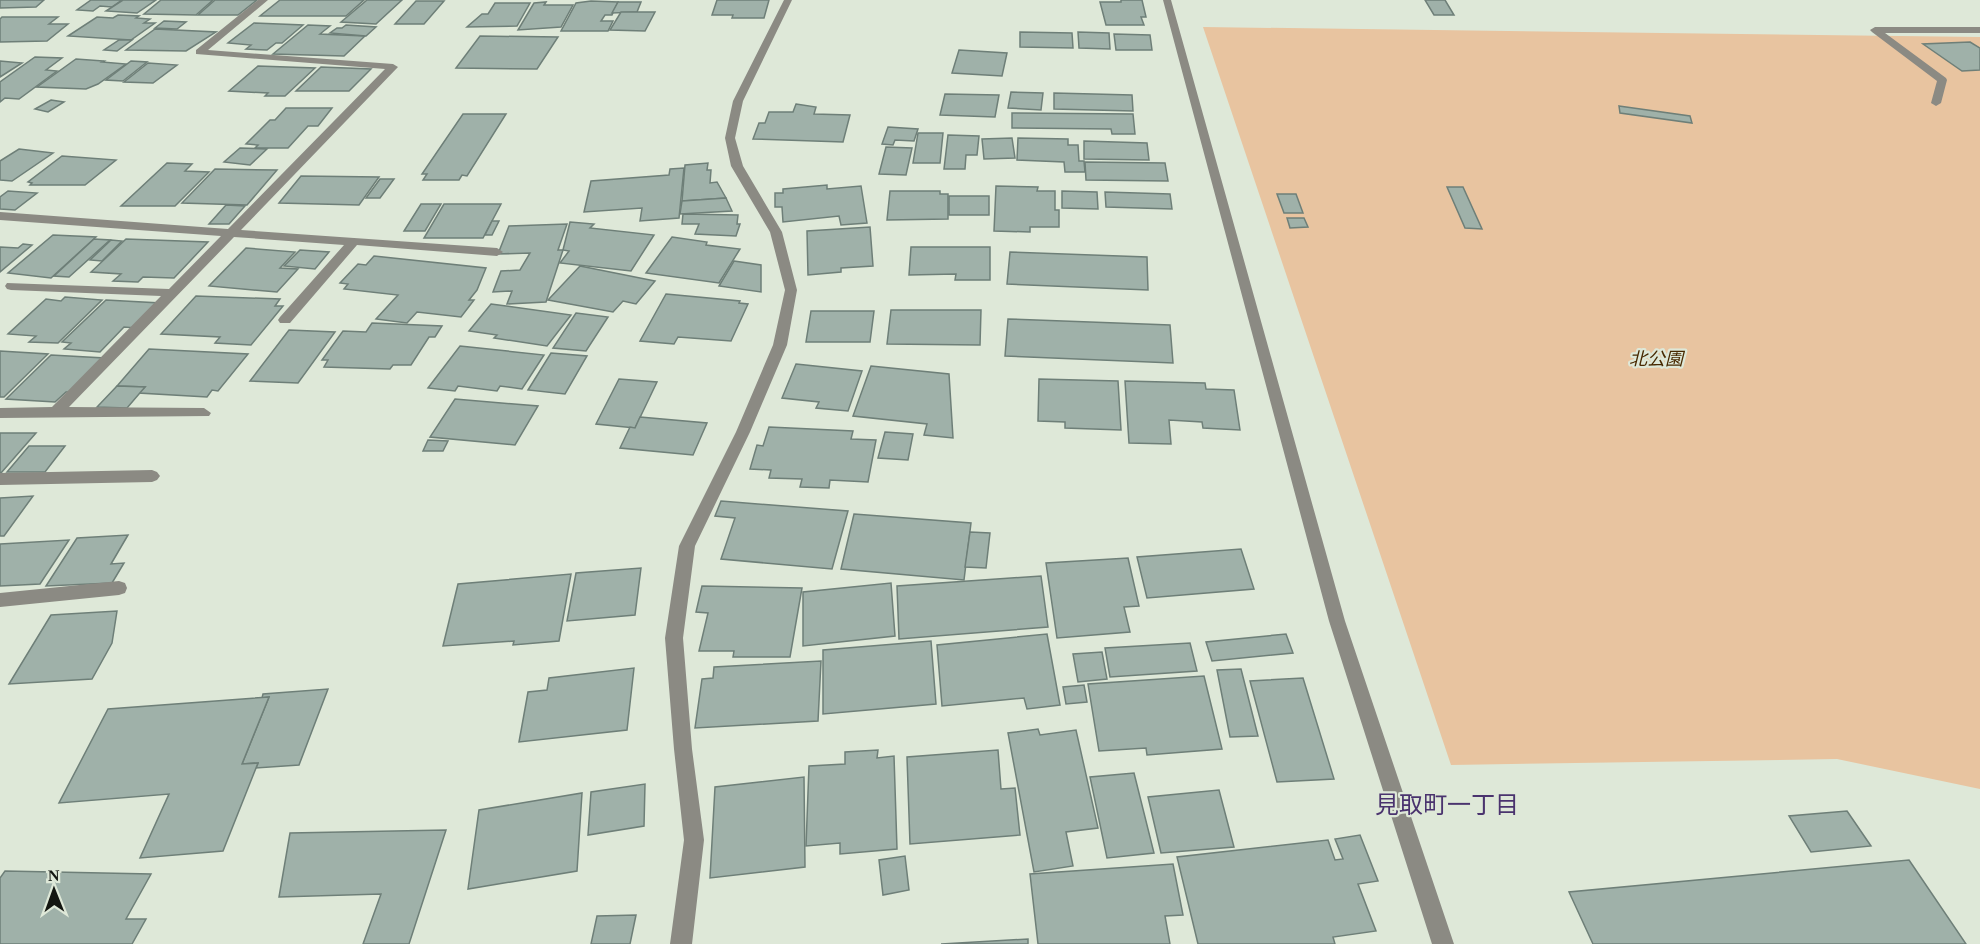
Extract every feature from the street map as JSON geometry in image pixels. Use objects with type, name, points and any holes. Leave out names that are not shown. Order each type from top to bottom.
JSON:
[{"type":"street","points":[[56,412],[393,67],[199,52],[264,0]]},
{"type":"street","points":[[681,944],[694,840],[683,749],[675,638],[687,546],[743,432],[780,345],[791,290],[776,232],[737,166],[730,138],[738,101],[788,0]]},
{"type":"street","points":[[1167,0],[1337,621],[1443,944]]},
{"type":"street","points":[[1936,103],[1942,80],[1875,30],[1980,30]]},
{"type":"street","points":[[0,216],[497,252]]},
{"type":"street","points":[[285,320],[354,241]]},
{"type":"street","points":[[11,286],[173,293]]},
{"type":"street","points":[[0,413],[204,412]]},
{"type":"street","points":[[0,479],[152,476]]},
{"type":"street","points":[[0,600],[119,588]]},
{"type":"green space","name":"北公園","points":[[1203,27],[1980,37],[1980,789],[1837,759],[1451,765]]},
{"type":"building","points":[[0,0],[44,0],[36,7],[0,8]]},
{"type":"building","points":[[91,0],[122,0],[112,7],[100,6],[93,11],[77,10]]},
{"type":"building","points":[[123,0],[156,0],[137,13],[106,11]]},
{"type":"building","points":[[161,0],[213,0],[196,15],[144,14]]},
{"type":"building","points":[[215,0],[257,0],[238,15],[198,15]]},
{"type":"building","points":[[280,0],[364,0],[346,16],[260,16]]},
{"type":"building","points":[[367,0],[402,0],[376,24],[341,22]]},
{"type":"building","points":[[717,0],[769,0],[764,18],[732,18],[733,15],[712,15]]},
{"type":"building","points":[[1121,0],[1142,0],[1146,17],[1141,17],[1144,25],[1106,25],[1100,2],[1121,2]]},
{"type":"building","points":[[1425,0],[1445,0],[1454,15],[1434,15]]},
{"type":"building","points":[[416,1],[444,1],[424,24],[395,24]]},
{"type":"building","points":[[546,2],[544,5],[573,5],[561,27],[518,30],[534,3]]},
{"type":"building","points":[[618,2],[612,15],[605,15],[601,21],[613,21],[608,31],[561,31],[576,3]]},
{"type":"building","points":[[618,2],[641,2],[637,12],[612,13]]},
{"type":"building","points":[[495,3],[530,3],[517,26],[467,27],[482,14],[488,14]]},
{"type":"building","points":[[621,12],[655,12],[645,31],[610,30]]},
{"type":"building","points":[[118,15],[139,16],[136,18],[150,19],[144,23],[155,23],[131,40],[68,36],[97,17],[113,18]]},
{"type":"building","points":[[2,17],[58,17],[49,24],[68,24],[47,41],[0,42],[0,19]]},
{"type":"building","points":[[164,21],[186,22],[177,29],[155,28]]},
{"type":"building","points":[[254,23],[303,25],[282,43],[276,43],[267,50],[246,49],[251,45],[228,43]]},
{"type":"building","points":[[308,25],[330,26],[320,34],[365,36],[344,56],[273,54]]},
{"type":"building","points":[[346,25],[376,27],[366,36],[330,33]]},
{"type":"building","points":[[155,29],[216,32],[186,51],[126,50]]},
{"type":"building","points":[[1020,32],[1072,33],[1073,48],[1020,47]]},
{"type":"building","points":[[1078,32],[1109,33],[1110,49],[1079,48]]},
{"type":"building","points":[[1114,34],[1150,35],[1152,50],[1116,50]]},
{"type":"building","points":[[480,36],[558,37],[537,69],[456,68]]},
{"type":"building","points":[[119,40],[132,40],[117,51],[104,50]]},
{"type":"building","points":[[1970,42],[1980,48],[1980,70],[1962,71],[1923,44]]},
{"type":"building","points":[[959,50],[1007,53],[1002,76],[952,73]]},
{"type":"building","points":[[35,57],[62,58],[46,70],[57,71],[19,99],[5,98],[0,102],[0,82]]},
{"type":"building","points":[[76,59],[126,64],[98,84],[86,89],[37,87]]},
{"type":"building","points":[[0,61],[22,63],[0,77]]},
{"type":"building","points":[[131,61],[147,62],[123,81],[106,80]]},
{"type":"building","points":[[148,63],[177,65],[153,83],[124,82]]},
{"type":"building","points":[[258,66],[315,68],[285,96],[229,91]]},
{"type":"building","points":[[321,67],[371,69],[349,91],[296,91]]},
{"type":"building","points":[[1011,92],[1043,93],[1041,110],[1008,108]]},
{"type":"building","points":[[1054,93],[1132,95],[1133,111],[1054,109]]},
{"type":"building","points":[[945,94],[999,95],[995,117],[940,115]]},
{"type":"building","points":[[51,100],[64,102],[48,112],[35,109]]},
{"type":"building","points":[[796,104],[816,107],[814,114],[850,115],[843,142],[753,139],[759,123],[765,123],[769,112],[793,112]]},
{"type":"building","points":[[1619,106],[1690,116],[1692,123],[1620,113]]},
{"type":"building","points":[[286,108],[332,108],[318,126],[308,126],[288,148],[255,148],[258,145],[246,144],[270,120],[275,120]]},
{"type":"building","points":[[1012,113],[1133,114],[1135,134],[1112,134],[1111,129],[1012,128]]},
{"type":"building","points":[[463,114],[506,114],[467,176],[462,175],[459,180],[423,180],[427,174],[422,174]]},
{"type":"building","points":[[888,127],[918,129],[914,141],[895,140],[893,145],[882,144]]},
{"type":"building","points":[[918,133],[943,133],[940,163],[913,163]]},
{"type":"building","points":[[948,135],[979,136],[977,155],[966,155],[965,169],[944,169]]},
{"type":"building","points":[[1012,138],[1015,158],[984,159],[982,139]]},
{"type":"building","points":[[1018,138],[1068,139],[1068,145],[1078,145],[1079,161],[1084,161],[1085,172],[1065,172],[1064,162],[1017,160]]},
{"type":"building","points":[[1084,141],[1147,143],[1149,160],[1084,159]]},
{"type":"building","points":[[886,147],[912,148],[906,175],[879,174]]},
{"type":"building","points":[[240,148],[267,149],[250,165],[224,162]]},
{"type":"building","points":[[19,149],[53,153],[12,181],[0,180],[0,161]]},
{"type":"building","points":[[62,156],[116,160],[85,185],[30,185],[32,183],[28,182]]},
{"type":"building","points":[[1085,162],[1165,163],[1168,181],[1086,180]]},
{"type":"building","points":[[167,163],[192,164],[185,171],[209,172],[175,206],[121,206]]},
{"type":"building","points":[[708,163],[707,170],[711,170],[710,183],[717,182],[726,198],[682,201],[685,165]]},
{"type":"building","points":[[684,168],[679,218],[640,221],[642,208],[584,212],[591,181],[669,175],[670,169]]},
{"type":"building","points":[[215,169],[277,170],[247,205],[182,203]]},
{"type":"building","points":[[301,176],[379,177],[359,205],[279,203]]},
{"type":"building","points":[[380,179],[394,179],[380,198],[366,198]]},
{"type":"building","points":[[827,185],[827,189],[861,186],[867,223],[841,225],[839,216],[783,222],[782,207],[775,207],[775,193],[783,193],[783,189]]},
{"type":"building","points":[[996,186],[1038,187],[1037,191],[1055,191],[1055,210],[1059,210],[1059,227],[1030,227],[1030,232],[994,231]]},
{"type":"building","points":[[1447,187],[1463,187],[1482,229],[1465,228]]},
{"type":"building","points":[[8,191],[37,193],[15,210],[0,209],[0,197]]},
{"type":"building","points":[[890,191],[940,191],[940,194],[948,194],[948,219],[887,220]]},
{"type":"building","points":[[1062,191],[1097,192],[1098,209],[1062,208]]},
{"type":"building","points":[[1105,192],[1170,194],[1172,209],[1106,207]]},
{"type":"building","points":[[1277,194],[1296,194],[1303,213],[1284,213]]},
{"type":"building","points":[[949,196],[989,196],[989,215],[949,215]]},
{"type":"building","points":[[726,198],[732,211],[680,214],[682,201]]},
{"type":"building","points":[[421,204],[441,204],[425,231],[404,231]]},
{"type":"building","points":[[444,204],[501,204],[483,238],[424,238]]},
{"type":"building","points":[[226,205],[245,206],[229,224],[209,224]]},
{"type":"building","points":[[683,214],[738,215],[737,224],[740,224],[736,236],[695,234],[699,224],[682,224]]},
{"type":"building","points":[[1287,218],[1304,218],[1308,227],[1290,228]]},
{"type":"building","points":[[492,221],[499,221],[492,235],[485,235]]},
{"type":"building","points":[[570,222],[594,224],[590,228],[654,235],[631,271],[560,263],[569,251],[563,250]]},
{"type":"building","points":[[567,224],[558,250],[563,250],[546,302],[507,304],[512,291],[493,292],[501,271],[520,270],[530,253],[498,254],[509,226]]},
{"type":"building","points":[[870,227],[873,266],[841,268],[841,272],[808,275],[807,231]]},
{"type":"building","points":[[53,235],[96,237],[51,278],[8,273]]},
{"type":"building","points":[[672,237],[707,242],[706,245],[740,249],[719,283],[646,273]]},
{"type":"building","points":[[94,239],[110,240],[69,277],[54,276]]},
{"type":"building","points":[[126,239],[208,242],[174,278],[143,277],[138,282],[113,281],[121,274],[91,272]]},
{"type":"building","points":[[111,240],[122,241],[102,261],[90,260]]},
{"type":"building","points":[[23,244],[32,245],[0,272],[0,247],[18,248]]},
{"type":"building","points":[[911,247],[990,247],[990,280],[955,280],[956,274],[909,275]]},
{"type":"building","points":[[246,248],[295,252],[280,268],[298,269],[277,292],[209,286]]},
{"type":"building","points":[[300,250],[329,252],[315,269],[284,266]]},
{"type":"building","points":[[1010,252],[1147,257],[1148,290],[1007,284]]},
{"type":"building","points":[[374,256],[486,268],[477,290],[469,300],[474,300],[461,317],[417,312],[407,323],[376,319],[398,295],[344,289],[348,284],[340,283],[358,264],[366,265]]},
{"type":"building","points":[[734,261],[761,265],[761,292],[719,286]]},
{"type":"building","points":[[580,266],[655,281],[636,304],[623,301],[613,312],[548,300]]},
{"type":"building","points":[[666,294],[740,301],[739,303],[748,304],[731,341],[678,337],[674,344],[640,341]]},
{"type":"building","points":[[196,296],[280,299],[275,306],[283,306],[251,345],[215,343],[220,337],[161,334]]},
{"type":"building","points":[[65,297],[102,300],[58,343],[29,342],[36,336],[8,334],[46,299],[61,301]]},
{"type":"building","points":[[106,300],[160,303],[136,328],[124,327],[100,352],[64,349],[71,343],[62,342]]},
{"type":"building","points":[[491,304],[571,315],[547,346],[494,338],[497,335],[469,331]]},
{"type":"building","points":[[891,310],[981,310],[980,345],[887,344]]},
{"type":"building","points":[[811,311],[874,311],[870,342],[806,342]]},
{"type":"building","points":[[576,313],[608,317],[586,351],[553,348]]},
{"type":"building","points":[[1008,319],[1170,325],[1173,363],[1005,356]]},
{"type":"building","points":[[372,323],[442,326],[435,337],[429,337],[411,365],[393,365],[390,369],[324,367],[328,360],[322,360],[343,331],[366,332]]},
{"type":"building","points":[[289,330],[335,332],[298,383],[250,381]]},
{"type":"building","points":[[460,346],[544,355],[522,389],[500,386],[497,391],[458,386],[455,391],[428,388]]},
{"type":"building","points":[[149,349],[248,354],[218,391],[212,390],[207,397],[139,393],[145,387],[117,386]]},
{"type":"building","points":[[0,351],[48,354],[4,397],[0,397]]},
{"type":"building","points":[[551,353],[587,356],[565,394],[528,390]]},
{"type":"building","points":[[51,355],[104,358],[71,392],[66,392],[55,402],[6,399]]},
{"type":"building","points":[[796,364],[862,371],[848,411],[816,408],[819,402],[782,398]]},
{"type":"building","points":[[871,366],[949,374],[953,438],[924,435],[927,424],[853,416]]},
{"type":"building","points":[[619,379],[657,382],[635,428],[596,424]]},
{"type":"building","points":[[1039,379],[1118,381],[1121,430],[1065,428],[1065,422],[1038,421]]},
{"type":"building","points":[[1125,381],[1205,383],[1206,389],[1234,390],[1240,430],[1203,428],[1202,422],[1169,420],[1171,444],[1129,443]]},
{"type":"building","points":[[117,386],[145,387],[127,408],[97,407]]},
{"type":"building","points":[[455,399],[538,406],[515,445],[430,437]]},
{"type":"building","points":[[640,417],[707,423],[693,455],[620,448],[630,427],[635,428]]},
{"type":"building","points":[[769,427],[853,431],[851,439],[876,440],[868,482],[830,480],[829,488],[800,487],[802,479],[769,478],[771,470],[750,469],[757,445],[763,446]]},
{"type":"building","points":[[885,432],[913,434],[908,460],[878,458]]},
{"type":"building","points":[[0,433],[36,433],[1,473],[0,473]]},
{"type":"building","points":[[428,440],[448,441],[443,451],[423,451]]},
{"type":"building","points":[[29,446],[65,446],[45,472],[7,472]]},
{"type":"building","points":[[33,496],[4,536],[0,536],[0,498]]},
{"type":"building","points":[[721,501],[848,511],[832,569],[721,559],[735,518],[715,516]]},
{"type":"building","points":[[854,514],[971,523],[964,580],[841,569]]},
{"type":"building","points":[[970,532],[990,533],[986,568],[965,567]]},
{"type":"building","points":[[128,535],[111,564],[124,563],[112,583],[46,586],[77,538]]},
{"type":"building","points":[[69,540],[40,584],[0,586],[0,544]]},
{"type":"building","points":[[1241,549],[1254,589],[1147,598],[1137,557]]},
{"type":"building","points":[[1128,558],[1139,606],[1124,607],[1130,632],[1057,638],[1046,563]]},
{"type":"building","points":[[641,568],[635,615],[567,621],[576,573]]},
{"type":"building","points":[[571,574],[559,641],[513,645],[514,641],[443,646],[458,584]]},
{"type":"building","points":[[1041,576],[1048,627],[899,639],[897,586]]},
{"type":"building","points":[[891,583],[895,636],[803,646],[803,592]]},
{"type":"building","points":[[702,586],[802,588],[790,657],[733,657],[734,651],[699,651],[708,613],[696,612]]},
{"type":"building","points":[[117,611],[112,643],[92,679],[9,684],[51,615]]},
{"type":"building","points":[[1047,634],[1060,705],[1027,709],[1024,698],[942,706],[937,645]]},
{"type":"building","points":[[1286,634],[1293,653],[1212,661],[1206,642]]},
{"type":"building","points":[[931,641],[936,704],[823,714],[823,650]]},
{"type":"building","points":[[1190,643],[1197,671],[1110,677],[1105,648]]},
{"type":"building","points":[[1102,652],[1107,679],[1078,682],[1073,654]]},
{"type":"building","points":[[821,661],[818,721],[695,728],[702,679],[713,678],[714,667]]},
{"type":"building","points":[[634,668],[627,730],[519,742],[528,692],[547,690],[549,678]]},
{"type":"building","points":[[1241,669],[1258,736],[1230,737],[1217,670]]},
{"type":"building","points":[[1204,676],[1222,749],[1147,755],[1146,748],[1099,751],[1088,684]]},
{"type":"building","points":[[1303,678],[1334,779],[1277,782],[1250,681]]},
{"type":"building","points":[[1084,685],[1087,702],[1066,704],[1063,687]]},
{"type":"building","points":[[328,689],[299,765],[256,768],[258,763],[242,764],[269,697],[262,698],[263,694]]},
{"type":"building","points":[[269,697],[242,764],[258,763],[223,851],[140,858],[169,794],[59,803],[108,709]]},
{"type":"building","points":[[1038,729],[1040,735],[1076,730],[1098,828],[1066,832],[1073,866],[1034,872],[1008,733]]},
{"type":"building","points":[[878,750],[877,758],[894,756],[897,849],[840,854],[840,843],[806,846],[809,766],[845,764],[845,752]]},
{"type":"building","points":[[998,750],[1001,789],[1015,788],[1020,835],[910,844],[907,757]]},
{"type":"building","points":[[1134,773],[1154,853],[1107,858],[1090,777]]},
{"type":"building","points":[[804,777],[805,867],[710,878],[715,787]]},
{"type":"building","points":[[645,784],[644,826],[588,835],[591,792]]},
{"type":"building","points":[[1219,790],[1234,847],[1161,853],[1148,797]]},
{"type":"building","points":[[582,793],[577,871],[468,889],[479,810]]},
{"type":"building","points":[[1847,811],[1871,846],[1811,852],[1789,816]]},
{"type":"building","points":[[446,830],[409,944],[363,944],[381,894],[279,897],[290,833]]},
{"type":"building","points":[[1360,835],[1378,881],[1358,884],[1376,931],[1333,937],[1335,944],[1198,944],[1177,857],[1328,840],[1335,860],[1343,859],[1335,839]]},
{"type":"building","points":[[905,856],[909,890],[883,895],[879,860]]},
{"type":"building","points":[[1909,860],[1966,944],[1593,944],[1569,892]]},
{"type":"building","points":[[1173,864],[1183,915],[1165,916],[1170,944],[1038,944],[1030,874]]},
{"type":"building","points":[[5,871],[151,874],[126,919],[146,919],[132,944],[0,944],[0,878]]},
{"type":"building","points":[[636,915],[630,944],[591,944],[597,916]]},
{"type":"building","points":[[1028,939],[1028,944],[941,944]]},
{"type":"district","name":"見取町一丁目","points":[[1447,805]]}]
